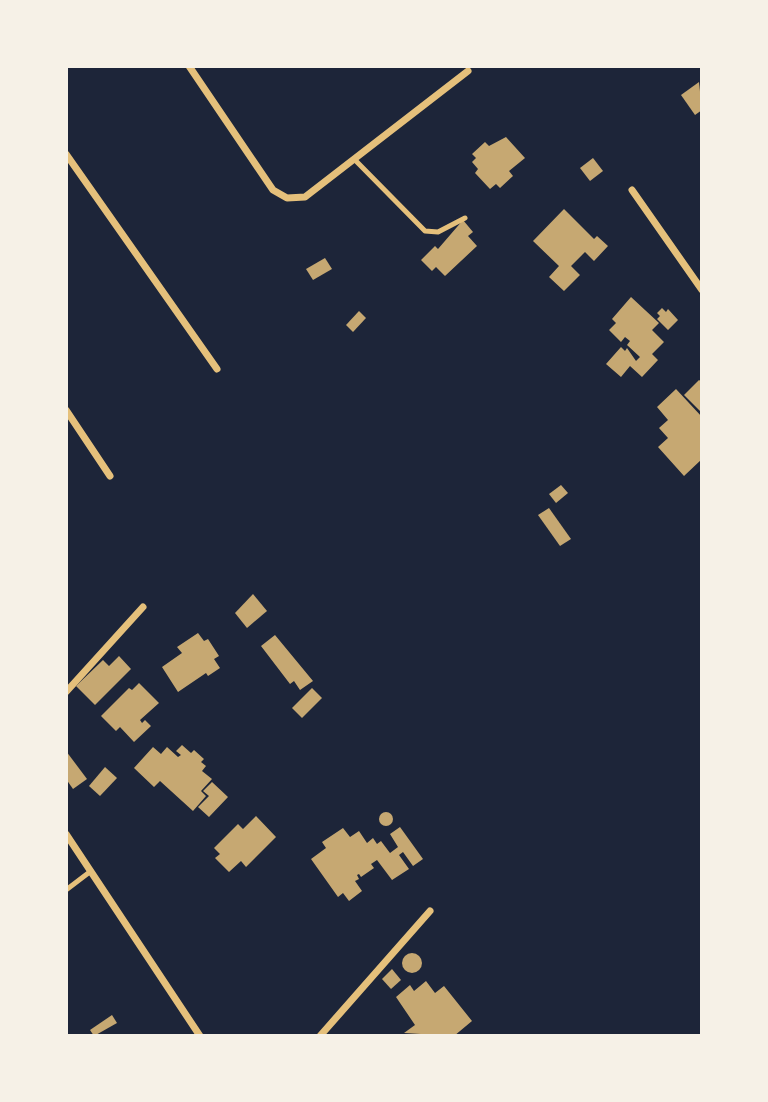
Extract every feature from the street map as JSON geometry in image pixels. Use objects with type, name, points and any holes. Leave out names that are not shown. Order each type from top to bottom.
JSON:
[{"type":"street","points":[[189,66],[273,190],[287,198],[305,197],[356,161],[468,71]]},
{"type":"street","points":[[66,154],[217,369]]},
{"type":"street","points":[[632,191],[702,290]]},
{"type":"street","points":[[66,410],[110,476]]},
{"type":"street","points":[[66,692],[143,607]]},
{"type":"street","points":[[66,834],[200,1035]]},
{"type":"street","points":[[320,1035],[430,911]]},
{"type":"lane","points":[[356,161],[425,230],[438,232],[465,218]]},
{"type":"lane","points":[[66,890],[91,871]]},
{"type":"shaded area","points":[[67,67],[701,67],[701,1035],[67,1035]]},
{"type":"building","points":[[699,82],[702,110],[695,115],[681,95]]},
{"type":"building","points":[[506,137],[525,158],[509,171],[513,176],[500,188],[496,184],[490,189],[475,173],[478,169],[472,162],[476,158],[472,154],[485,142],[489,146]]},
{"type":"building","points":[[593,158],[603,171],[590,181],[580,168]]},
{"type":"building","points":[[564,209],[594,239],[597,236],[608,246],[594,261],[585,252],[571,266],[580,275],[564,291],[549,277],[559,266],[533,241]]},
{"type":"building","points":[[463,220],[473,232],[468,236],[477,246],[445,276],[436,267],[432,271],[421,260],[435,246],[438,249]]},
{"type":"building","points":[[325,258],[332,269],[313,280],[306,269]]},
{"type":"building","points":[[631,297],[659,323],[652,330],[664,342],[652,354],[658,360],[642,377],[630,366],[621,377],[606,364],[621,347],[625,351],[627,348],[636,361],[640,357],[627,345],[630,341],[625,337],[621,342],[609,330],[616,323],[612,319]]},
{"type":"building","points":[[662,308],[666,312],[668,309],[678,320],[668,330],[657,319],[660,316],[657,313]]},
{"type":"building","points":[[359,311],[366,318],[353,332],[346,325]]},
{"type":"building","points":[[699,380],[702,382],[702,413],[684,395]]},
{"type":"building","points":[[676,389],[702,417],[702,459],[684,476],[658,447],[668,438],[659,428],[668,420],[657,407]]},
{"type":"building","points":[[561,485],[568,493],[556,503],[549,494]]},
{"type":"building","points":[[549,508],[571,539],[560,546],[538,515]]},
{"type":"building","points":[[253,594],[267,611],[247,628],[235,613]]},
{"type":"building","points":[[198,633],[204,641],[208,639],[219,656],[214,659],[220,668],[208,676],[206,673],[178,692],[162,667],[182,653],[177,647]]},
{"type":"building","points":[[275,635],[313,681],[300,690],[294,681],[290,684],[261,646]]},
{"type":"building","points":[[119,656],[131,669],[95,705],[76,686],[103,660],[109,666]]},
{"type":"building","points":[[139,683],[159,703],[140,720],[142,723],[145,720],[151,726],[134,742],[120,727],[116,731],[101,716],[129,688],[132,690]]},
{"type":"building","points":[[312,688],[322,698],[302,718],[292,708]]},
{"type":"building","points":[[182,745],[191,753],[194,750],[204,759],[201,762],[206,766],[202,771],[212,779],[201,791],[206,796],[193,811],[160,781],[154,787],[134,768],[153,747],[161,754],[167,747],[178,757],[181,755],[176,751]]},
{"type":"building","points":[[66,751],[87,779],[73,789],[66,779]]},
{"type":"building","points":[[105,767],[117,778],[100,796],[89,786]]},
{"type":"building","points":[[212,782],[228,797],[209,817],[198,807],[209,796],[203,791]]},
{"type":"building","points":[[383,812],[389,812],[393,819],[389,826],[383,826],[379,822],[379,816]]},
{"type":"building","points":[[256,816],[276,837],[246,867],[241,861],[229,872],[215,858],[220,854],[214,848],[238,824],[243,829]]},
{"type":"building","points":[[400,827],[423,859],[413,866],[403,852],[399,855],[409,869],[392,880],[377,860],[371,864],[374,868],[361,877],[357,875],[359,879],[355,881],[362,891],[349,901],[343,893],[338,897],[311,859],[326,848],[322,842],[343,828],[350,837],[359,831],[367,843],[373,838],[377,844],[381,841],[390,853],[398,847],[390,834]]},
{"type":"building","points":[[412,953],[419,956],[422,963],[419,970],[412,973],[405,970],[402,963],[405,956]]},
{"type":"building","points":[[392,969],[401,980],[391,989],[382,979]]},
{"type":"building","points":[[426,981],[435,993],[444,986],[472,1021],[454,1036],[404,1033],[415,1025],[396,997],[410,985],[414,991]]},
{"type":"building","points":[[112,1015],[117,1023],[94,1036],[90,1030]]}]
